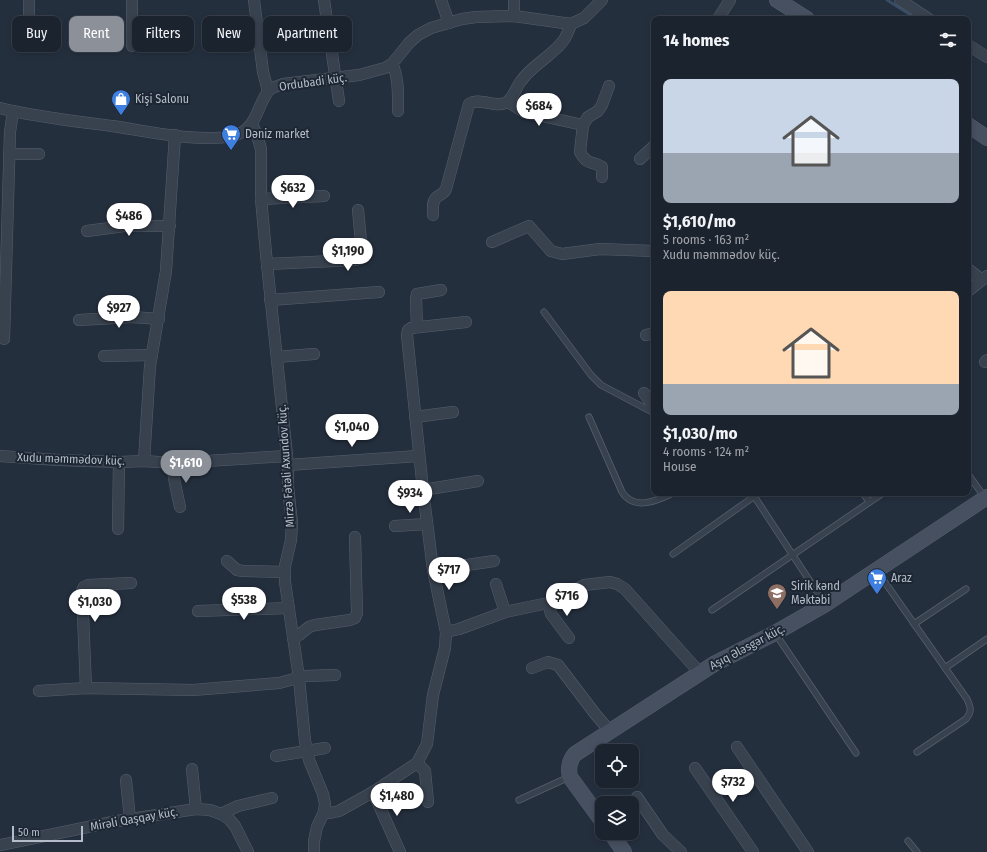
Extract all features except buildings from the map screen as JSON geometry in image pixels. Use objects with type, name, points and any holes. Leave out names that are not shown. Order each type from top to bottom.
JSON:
[{"type":"street","points":[[29,0],[29,16]]},
{"type":"street","points":[[132,0],[132,16]]},
{"type":"street","points":[[254,0],[263,72],[268,91]]},
{"type":"street","points":[[324,0],[339,101]]},
{"type":"street","points":[[441,0],[449,23]]},
{"type":"street","points":[[514,0],[514,16]]},
{"type":"street","points":[[433,215],[436,197],[445,193],[469,104],[473,101],[501,104],[508,102],[520,81],[528,72],[563,41],[571,24],[584,18],[602,0]]},
{"type":"street","points":[[720,16],[730,0]]},
{"type":"street","points":[[777,0],[802,16]]},
{"type":"street","points":[[900,0],[924,16]]},
{"type":"street","name":"Ordubadi küç.","points":[[252,124],[268,91],[283,84],[378,71],[392,64],[409,43],[418,35],[431,28],[476,17],[514,16],[571,24]]},
{"type":"street","points":[[971,47],[987,57]]},
{"type":"street","points":[[392,64],[395,69],[398,111]]},
{"type":"street","points":[[602,177],[602,168],[598,165],[591,164],[580,152],[583,125],[588,117],[598,111],[602,105],[609,86]]},
{"type":"street","points":[[508,102],[524,112],[583,125]]},
{"type":"street","points":[[0,108],[175,135],[206,138],[236,135],[245,131],[252,124]]},
{"type":"street","points":[[4,339],[9,154],[13,111]]},
{"type":"street","name":"Mirzə Fətəli Axundov küç.","points":[[252,124],[261,149],[261,199],[266,264],[277,357],[292,523],[291,540],[285,572],[307,751],[323,794],[325,804],[324,812],[317,827],[314,841],[314,852]]},
{"type":"street","points":[[971,127],[987,138]]},
{"type":"street","points":[[144,461],[152,355],[164,287],[170,226],[175,135]]},
{"type":"street","points":[[640,159],[651,149]]},
{"type":"street","points":[[9,154],[39,154]]},
{"type":"street","points":[[261,199],[324,196]]},
{"type":"street","points":[[266,264],[356,260],[361,258],[362,252],[358,210]]},
{"type":"street","points":[[87,231],[124,226],[170,226]]},
{"type":"street","points":[[492,242],[528,226],[551,252],[562,254],[600,249],[651,251]]},
{"type":"street","points":[[971,271],[984,278],[971,289]]},
{"type":"street","points":[[417,327],[417,294],[441,290]]},
{"type":"street","points":[[270,300],[379,292]]},
{"type":"street","points":[[79,320],[133,317],[159,319]]},
{"type":"street","points":[[324,812],[330,813],[339,810],[374,792],[417,763],[427,744],[433,695],[445,648],[446,632],[433,570],[422,490],[407,335],[408,330],[417,327],[466,322]]},
{"type":"street","points":[[277,357],[314,354]]},
{"type":"street","points":[[104,356],[152,355]]},
{"type":"street","points":[[644,393],[651,404]]},
{"type":"street","points":[[414,417],[453,412]]},
{"type":"street","name":"Xudu məmmədov küç.","points":[[0,456],[58,460],[119,462],[144,461],[172,463],[418,456]]},
{"type":"street","points":[[118,529],[119,462]]},
{"type":"street","points":[[172,463],[174,484],[180,507]]},
{"type":"street","points":[[422,490],[478,481]]},
{"type":"street","name":"Aşıq Ələsgər küç.","points":[[570,777],[568,771],[569,764],[574,754],[700,673],[824,605],[986,498]]},
{"type":"street","points":[[395,526],[427,524]]},
{"type":"street","points":[[293,638],[309,627],[355,618],[357,613],[355,538]]},
{"type":"street","points":[[227,561],[238,570],[243,571],[285,572]]},
{"type":"street","points":[[433,570],[494,561]]},
{"type":"street","points":[[446,632],[459,630],[505,612],[548,603],[584,585],[610,582],[618,584],[625,589],[700,673]]},
{"type":"street","points":[[86,688],[82,591],[84,587],[88,585],[130,583]]},
{"type":"street","points":[[496,584],[505,612]]},
{"type":"street","points":[[548,603],[551,614],[569,638]]},
{"type":"street","points":[[198,611],[289,608]]},
{"type":"street","points":[[532,668],[548,662],[558,665],[596,715],[610,730]]},
{"type":"street","points":[[39,691],[86,688],[193,690],[279,683],[306,676],[335,675]]},
{"type":"street","points":[[737,747],[808,852]]},
{"type":"street","points":[[276,756],[325,748]]},
{"type":"street","points":[[417,763],[425,771],[428,802]]},
{"type":"street","points":[[695,768],[753,852]]},
{"type":"street","points":[[192,769],[196,809]]},
{"type":"street","points":[[570,777],[595,811]]},
{"type":"street","points":[[126,780],[130,819]]},
{"type":"street","points":[[374,792],[400,852]]},
{"type":"street","points":[[221,814],[238,806],[272,798]]},
{"type":"street","points":[[639,801],[663,834],[681,852]]},
{"type":"street","name":"Mirəli Qaşqay küç.","points":[[0,845],[26,838],[130,819],[196,809],[210,810],[221,814],[228,819],[235,826],[248,852]]},
{"type":"street","points":[[616,840],[624,852]]},
{"type":"lane","points":[[544,312],[591,375],[601,385],[651,411]]},
{"type":"lane","points":[[589,417],[626,498],[634,502],[645,503],[656,501],[667,496]]},
{"type":"lane","points":[[971,478],[986,498]]},
{"type":"lane","points":[[673,554],[756,496]]},
{"type":"lane","points":[[758,496],[792,555],[824,605]]},
{"type":"lane","points":[[865,496],[869,502]]},
{"type":"lane","points":[[712,610],[878,496]]},
{"type":"lane","points":[[876,571],[967,699],[971,708],[970,714],[966,719],[917,752]]},
{"type":"lane","points":[[914,624],[966,589]]},
{"type":"lane","points":[[775,633],[856,753]]},
{"type":"lane","points":[[945,668],[987,639]]},
{"type":"lane","points":[[519,800],[570,777]]},
{"type":"lane","points":[[908,841],[917,852]]},
{"type":"waterway","points":[[887,0],[912,16]]},
{"type":"place","name":"Kişi Salonu","points":[[121,116]]},
{"type":"place","name":"Dəniz market","points":[[231,151]]},
{"type":"place","name":"Araz","points":[[877,595]]},
{"type":"place","name":"Sirik kənd Məktəbi","points":[[777,610]]}]
